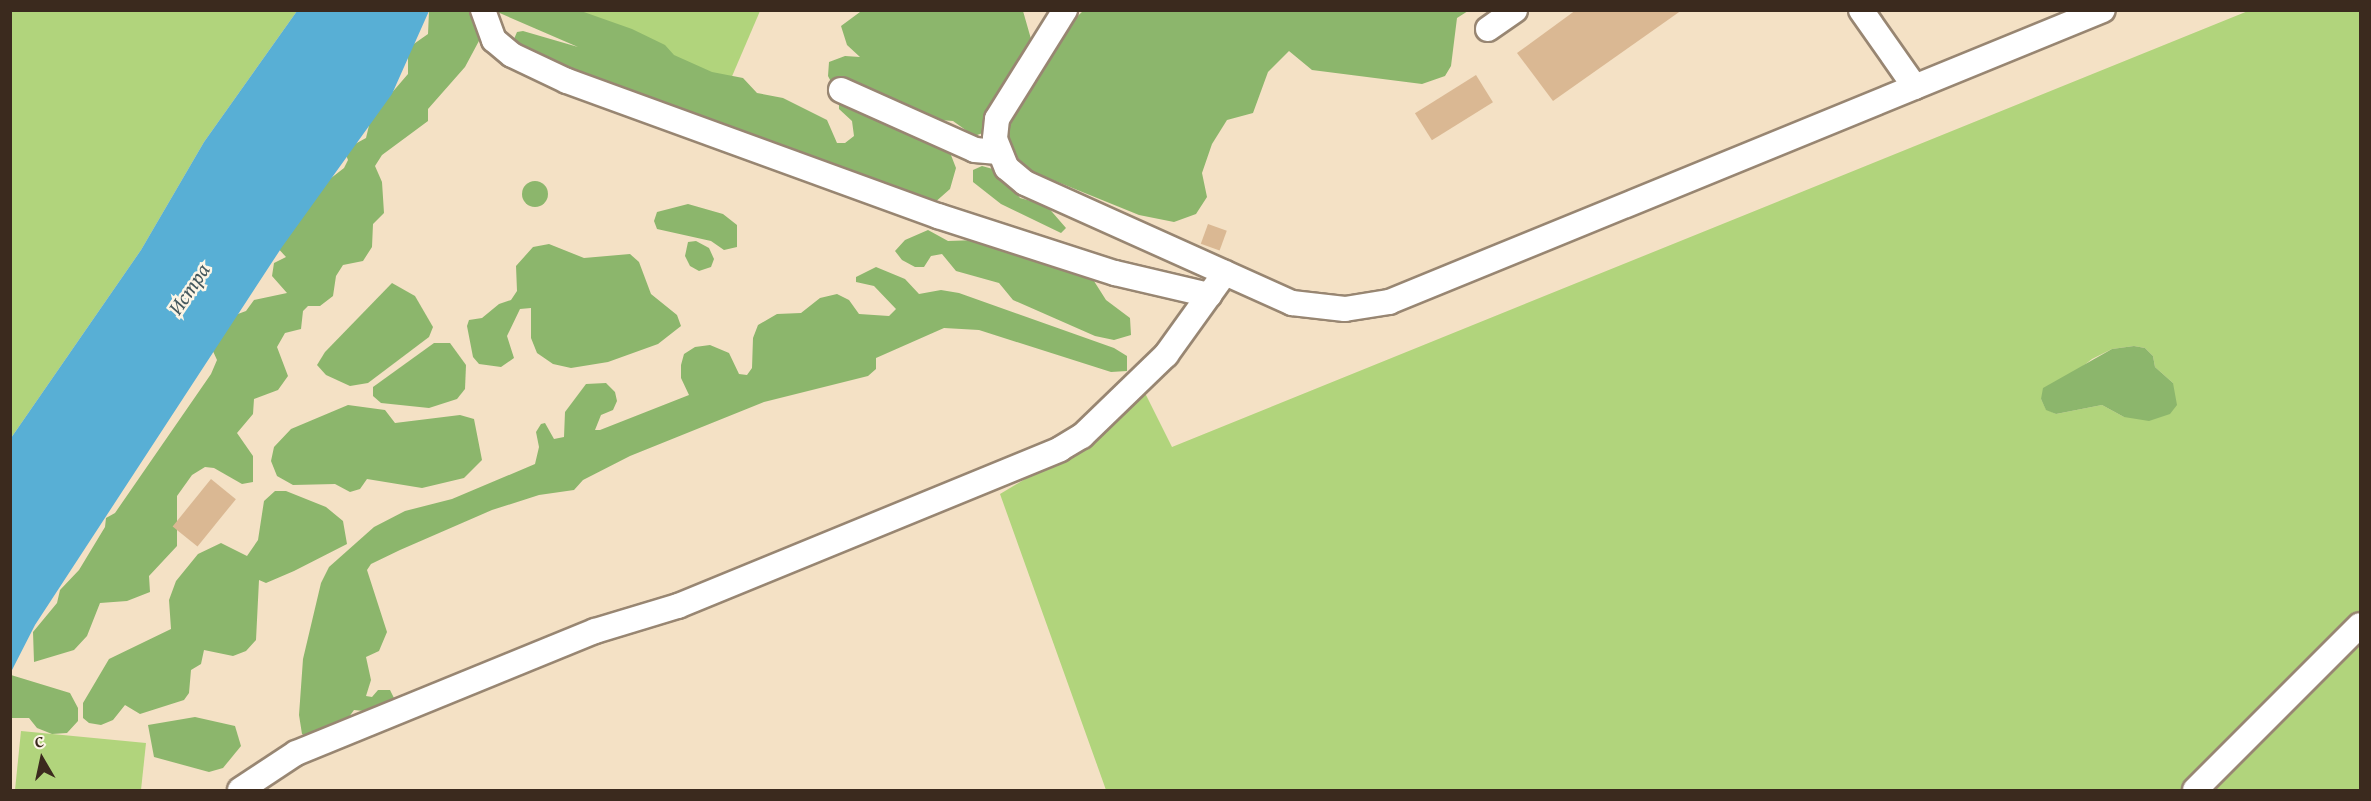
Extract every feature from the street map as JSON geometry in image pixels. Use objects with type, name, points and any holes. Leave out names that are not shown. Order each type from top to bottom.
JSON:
[{"type":"street","points":[[483,10],[494,40],[512,55],[567,81],[938,216],[1115,273],[1209,296]]},
{"type":"street","points":[[1065,10],[997,119],[998,152],[1007,168],[1024,183],[1292,303],[1320,308],[1345,309],[1389,302],[2103,10]]},
{"type":"street","points":[[1488,29],[1515,10]]},
{"type":"street","points":[[1861,10],[1915,87]]},
{"type":"street","points":[[840,90],[975,150],[998,152]]},
{"type":"street","points":[[240,790],[296,753],[595,631],[678,606],[1060,449],[1082,436],[1166,355],[1225,273]]},
{"type":"street","points":[[2195,790],[2361,625]]},
{"type":"green space","points":[[11,11],[297,11],[204,142],[141,250],[11,438]]},
{"type":"green space","points":[[429,11],[476,11],[480,39],[465,67],[428,109],[428,121],[382,155],[375,166],[382,182],[384,213],[373,224],[372,247],[363,261],[343,265],[336,276],[333,296],[320,306],[308,306],[303,311],[301,329],[285,333],[277,347],[288,376],[278,390],[254,399],[253,414],[237,433],[253,456],[253,482],[242,484],[214,468],[205,467],[192,475],[177,496],[177,546],[149,576],[150,592],[127,601],[100,603],[87,636],[74,650],[34,662],[33,632],[57,603],[60,590],[79,570],[105,527],[106,518],[115,513],[211,374],[217,360],[212,349],[227,318],[246,311],[254,300],[287,293],[272,276],[274,263],[286,257],[275,245],[326,182],[344,168],[348,160],[344,150],[366,138],[371,117],[408,74],[408,48],[428,34]]},
{"type":"green space","points":[[495,11],[581,11],[632,29],[665,45],[674,55],[712,72],[743,78],[757,93],[783,98],[827,120],[837,143],[845,143],[854,136],[852,121],[839,109],[839,97],[828,76],[829,62],[845,56],[860,57],[847,45],[841,26],[860,12],[1023,11],[1031,39],[1008,94],[983,133],[974,136],[953,121],[928,119],[892,99],[884,100],[949,150],[956,168],[950,189],[933,204],[843,175],[835,165],[821,167],[654,109],[520,47],[514,39],[517,32],[523,31],[578,47]]},
{"type":"green space","points":[[565,11],[760,11],[730,81]]},
{"type":"green space","points":[[1083,11],[1468,11],[1457,18],[1451,66],[1445,76],[1422,84],[1312,70],[1289,51],[1268,72],[1253,113],[1227,120],[1212,144],[1202,173],[1207,197],[1196,214],[1174,222],[1139,215],[1033,172],[1003,144],[1005,119],[1052,40]]},
{"type":"green space","points":[[2248,11],[2360,11],[2360,790],[1106,790],[1000,494],[1094,438],[1144,391],[1172,447]],"holes":[[[2134,346],[2145,348],[2153,356],[2155,367],[2173,383],[2124,417],[2102,405],[2056,414],[2046,409],[2041,399],[2092,359],[2112,349]]]},
{"type":"green space","points":[[982,166],[1000,171],[1020,198],[1046,205],[1066,228],[1061,233],[1001,204],[973,182],[973,170]]},
{"type":"green space","points":[[535,181],[544,185],[548,194],[544,203],[535,207],[526,203],[522,194],[526,185]]},
{"type":"green space","points":[[688,204],[723,214],[737,225],[737,247],[724,250],[711,241],[657,229],[654,221],[657,212]]},
{"type":"green space","points":[[928,230],[948,241],[978,240],[1087,270],[1106,300],[1130,318],[1131,335],[1114,340],[1095,336],[1013,300],[999,283],[956,271],[942,254],[931,256],[924,267],[915,267],[902,260],[895,251],[905,240]]},
{"type":"green space","points":[[696,241],[709,248],[714,259],[711,267],[699,271],[690,266],[685,256],[688,242]]},
{"type":"green space","points":[[549,244],[584,258],[630,254],[639,262],[651,294],[677,315],[681,326],[658,344],[608,362],[571,368],[553,364],[537,353],[531,338],[531,308],[520,309],[507,336],[514,358],[501,367],[479,364],[473,357],[467,326],[469,320],[482,318],[499,304],[511,300],[517,291],[516,266],[533,247]]},
{"type":"green space","points":[[876,267],[905,279],[919,294],[941,290],[959,293],[1114,348],[1127,356],[1127,371],[1111,372],[979,330],[944,328],[876,358],[876,369],[868,376],[764,402],[630,456],[583,480],[574,490],[539,495],[492,510],[400,550],[371,564],[367,570],[387,632],[379,651],[366,657],[371,680],[366,696],[372,697],[378,690],[390,690],[396,702],[374,712],[354,710],[343,725],[316,742],[302,734],[299,715],[303,659],[321,583],[329,567],[374,527],[405,511],[452,499],[535,464],[539,447],[536,432],[541,424],[545,423],[554,439],[564,437],[565,412],[586,384],[606,383],[615,392],[617,401],[613,410],[601,415],[595,430],[600,430],[689,395],[681,378],[681,365],[684,354],[695,347],[710,345],[729,353],[739,374],[747,375],[752,368],[753,338],[758,325],[777,314],[801,313],[820,298],[837,294],[849,300],[859,314],[889,316],[896,309],[874,286],[856,282],[856,277]]},
{"type":"green space","points":[[392,283],[415,296],[433,327],[429,337],[368,383],[350,386],[326,375],[317,365],[325,352]]},
{"type":"green space","points":[[434,343],[450,343],[466,365],[465,389],[457,399],[429,408],[381,403],[373,396],[373,387]]},
{"type":"green space","points":[[2134,346],[2145,348],[2153,356],[2155,367],[2173,383],[2177,405],[2170,414],[2149,421],[2124,417],[2102,405],[2056,414],[2046,410],[2041,399],[2043,388],[2112,349]]},
{"type":"green space","points":[[348,405],[385,410],[395,423],[460,415],[474,419],[482,460],[464,478],[422,488],[367,479],[360,489],[350,492],[335,484],[293,485],[277,476],[271,461],[274,447],[291,429]]},
{"type":"green space","points":[[275,491],[286,491],[326,507],[343,521],[347,544],[266,583],[259,580],[256,640],[246,651],[233,656],[204,650],[201,664],[191,670],[189,693],[184,700],[140,714],[125,705],[113,720],[101,725],[89,723],[83,718],[83,703],[109,659],[171,629],[169,600],[176,581],[198,554],[221,543],[247,556],[258,540],[264,501]]},
{"type":"green space","points":[[11,675],[70,693],[78,708],[78,721],[67,733],[52,734],[37,728],[29,718],[11,718]]},
{"type":"green space","points":[[195,717],[235,726],[241,746],[223,768],[209,772],[154,757],[148,725]]},
{"type":"green space","points":[[21,731],[146,743],[141,790],[15,790]]},
{"type":"water","name":"Истра","points":[[297,11],[429,11],[392,94],[282,247],[35,625],[11,672],[11,438],[141,250],[204,142]]},
{"type":"building","points":[[1576,10],[1682,10],[1553,101],[1517,53]]},
{"type":"building","points":[[1476,75],[1493,102],[1432,140],[1415,113]]},
{"type":"building","points":[[1208,224],[1227,231],[1220,251],[1201,244]]},
{"type":"building","points":[[211,479],[236,499],[197,547],[173,526]]}]
